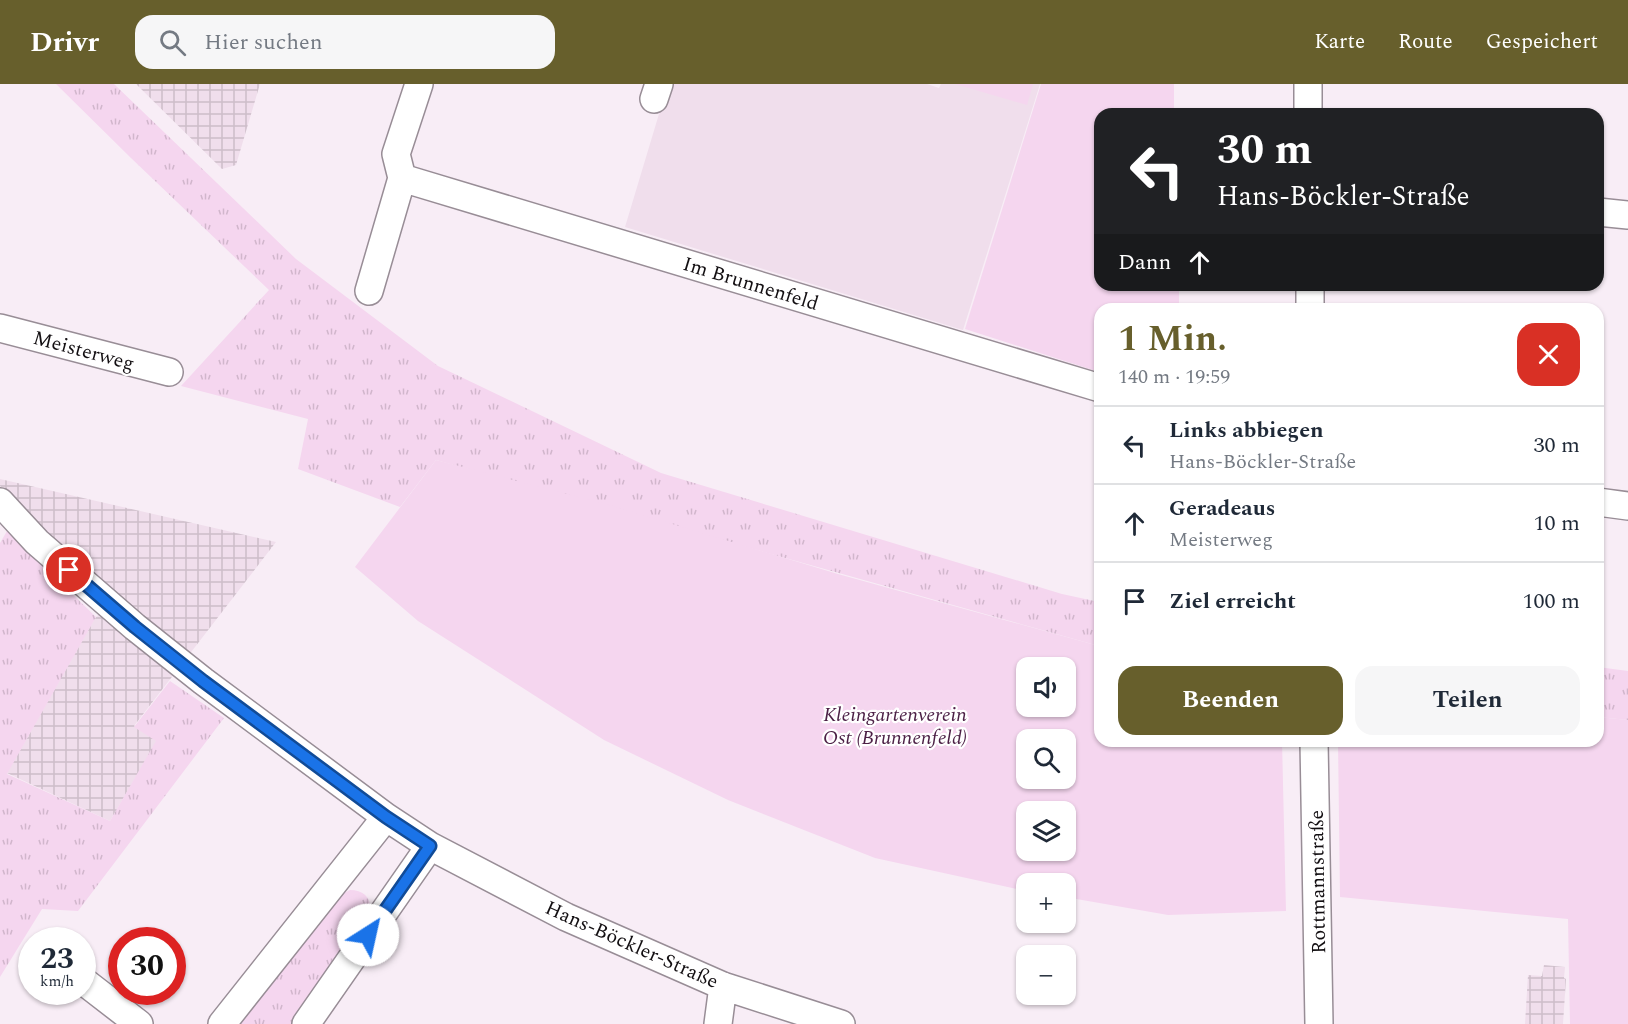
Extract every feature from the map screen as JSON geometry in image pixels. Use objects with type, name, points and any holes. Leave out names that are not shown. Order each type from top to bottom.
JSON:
[{"type":"street","points":[[369,291],[402,178],[396,154],[419,84]]},
{"type":"street","points":[[1308,84],[1308,108]]},
{"type":"street","name":"Im Brunnenfeld","points":[[402,178],[1094,386]]},
{"type":"street","points":[[1604,213],[1628,215]]},
{"type":"street","name":"Meisterweg","points":[[0,327],[169,372]]},
{"type":"street","points":[[0,502],[37,542],[135,627],[203,681],[386,817],[222,1024]]},
{"type":"street","points":[[1604,503],[1628,506]]},
{"type":"street","name":"Rottmannstraße","points":[[1314,747],[1319,1024]]},
{"type":"street","name":"Hans-Böckler-Straße","points":[[386,817],[430,846],[566,917],[723,986],[841,1024]]},
{"type":"street","points":[[306,1024],[430,846]]},
{"type":"street","points":[[718,1024],[723,986]]},
{"type":"street","points":[[96,991],[139,1024]]},
{"type":"shaded area","points":[[136,84],[260,84],[236,165],[222,169]]},
{"type":"shaded area","points":[[668,84],[927,84],[939,88],[941,84],[1040,84],[963,330],[625,227]]},
{"type":"shaded area","points":[[0,479],[276,542],[134,726],[157,741],[110,821],[7,773],[91,625],[116,598],[0,486]]},
{"type":"shaded area","points":[[1544,965],[1565,967],[1563,1024],[1525,1024],[1528,975],[1542,976]]},
{"type":"green space","points":[[56,84],[114,84],[296,259],[438,366],[661,473],[1062,594],[1094,601],[1094,645],[436,460],[400,507],[298,469],[308,419],[181,386],[269,290]]},
{"type":"green space","points":[[955,84],[1033,84],[1027,105]]},
{"type":"green space","points":[[1041,84],[1174,84],[1174,108],[1094,108],[1094,291],[1179,291],[1179,303],[1094,303],[1094,370],[965,329]]},
{"type":"green space","name":"Kleingartenverein Ost (Brunnenfeld)","points":[[436,460],[613,506],[838,574],[1094,645],[1094,747],[1282,747],[1286,911],[1168,915],[1076,899],[1076,873],[1016,873],[1016,889],[875,858],[728,800],[604,740],[418,621],[355,567]]},
{"type":"green space","points":[[7,531],[96,617],[7,774],[110,821],[156,741],[134,727],[170,681],[224,718],[78,911],[42,909],[31,927],[18,927],[18,948],[0,977],[0,543]]},
{"type":"green space","points":[[1604,668],[1628,671],[1628,720],[1604,718]]},
{"type":"green space","points":[[1604,718],[1628,720],[1628,1024],[1570,1024],[1568,919],[1340,897],[1338,747],[1604,747]]},
{"type":"green space","points":[[350,890],[359,891],[366,896],[370,903],[370,912],[293,1024],[234,1024],[344,893]]},
{"type":"route","points":[[69,570],[203,681],[386,817],[430,846],[368,935]]}]
